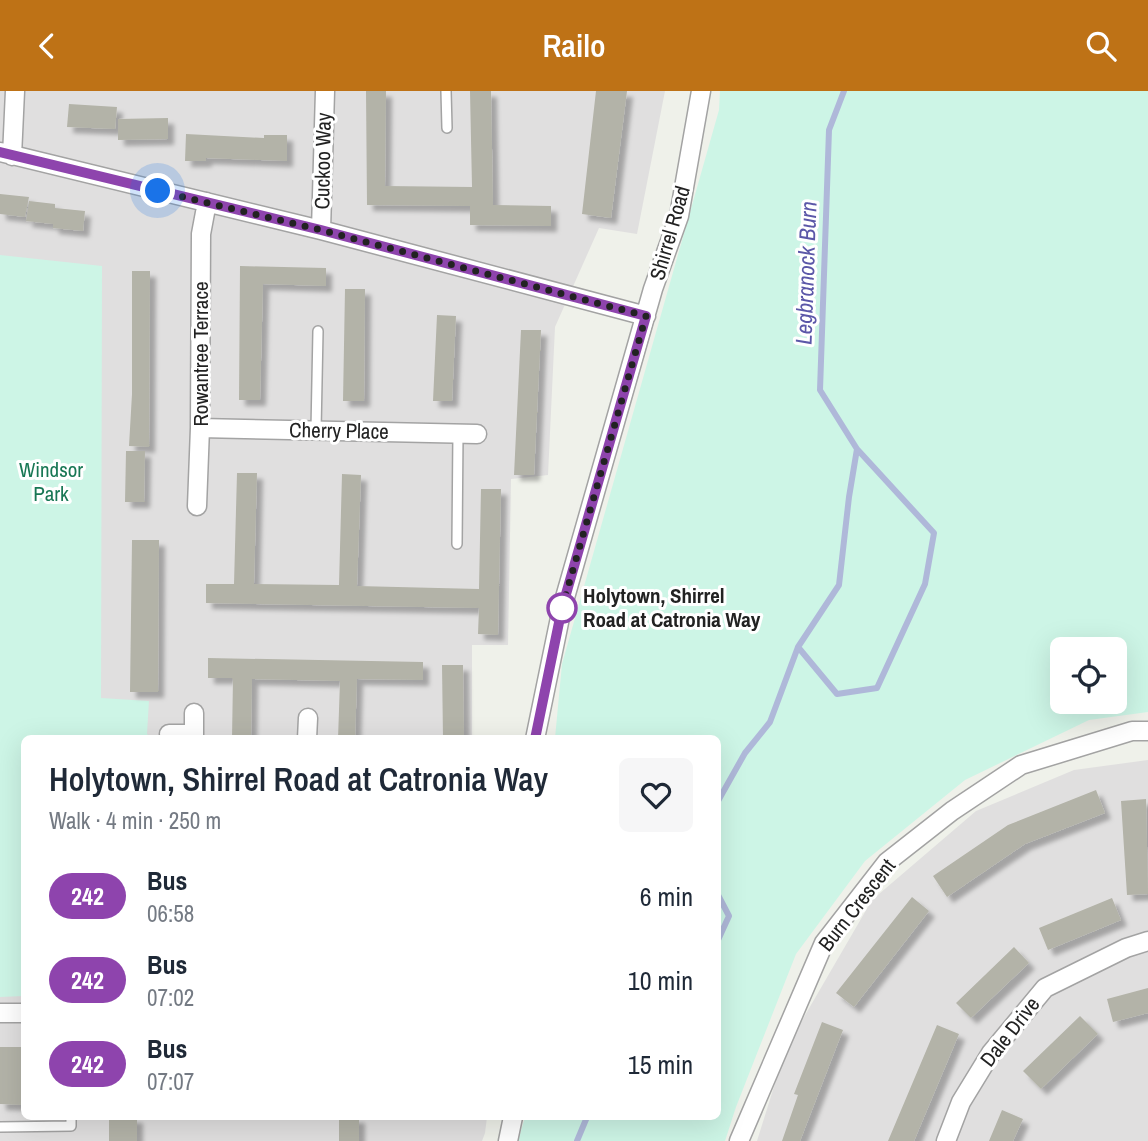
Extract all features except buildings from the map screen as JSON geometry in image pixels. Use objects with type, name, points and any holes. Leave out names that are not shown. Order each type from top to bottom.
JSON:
[{"type":"street","points":[[15,91],[6,154],[321,230],[646,316]]},
{"type":"street","name":"Cuckoo Way","points":[[321,230],[324,91]]},
{"type":"street","name":"Shirrel Road","points":[[536,735],[562,608],[646,316],[679,216],[701,91]]},
{"type":"street","name":"Rowantree Terrace","points":[[197,506],[201,234],[207,202]]},
{"type":"street","name":"Cherry Place","points":[[200,428],[477,434]]},
{"type":"street","points":[[194,713],[194,735]]},
{"type":"street","points":[[307,735],[308,718]]},
{"type":"street","name":"Burn Crescent","points":[[739,1141],[824,943],[887,862],[952,811],[1021,765],[1132,731],[1148,731]]},
{"type":"street","points":[[169,734],[182,735]]},
{"type":"street","name":"Dale Drive","points":[[946,1141],[961,1102],[991,1053],[1045,988],[1126,948],[1148,941]]},
{"type":"street","points":[[0,1013],[21,1013]]},
{"type":"street","points":[[508,1141],[512,1120]]},
{"type":"lane","points":[[446,91],[447,128]]},
{"type":"lane","points":[[316,430],[318,331]]},
{"type":"lane","points":[[457,544],[458,433]]},
{"type":"lane","points":[[0,1126],[71,1126],[71,1120]]},
{"type":"shaded area","points":[[0,91],[665,91],[637,234],[599,228],[555,327],[548,475],[511,479],[508,645],[472,645],[472,735],[21,735],[21,1120],[487,1120],[482,1141],[0,1141]]},
{"type":"shaded area","points":[[1148,760],[1148,1141],[757,1141],[786,1048],[872,900],[976,811],[1074,770]]},
{"type":"green space","points":[[720,91],[1148,91],[1148,712],[1089,720],[965,780],[865,861],[796,954],[725,1141],[518,1141],[524,1120],[721,1120],[721,735],[555,735],[562,664],[719,110]]},
{"type":"green space","name":"Windsor Park","points":[[0,255],[102,266],[101,698],[149,701],[148,735],[21,735],[21,996],[0,997]]},
{"type":"waterway","name":"Legbranock Burn","points":[[798,647],[839,585],[857,449],[820,390],[829,130],[844,91]]},
{"type":"waterway","name":"Legbranock Burn","points":[[721,796],[745,753],[770,722],[798,647],[837,694],[877,688],[925,584],[934,533],[857,449]]},
{"type":"waterway","name":"Legbranock Burn","points":[[721,901],[729,916],[721,933]]},
{"type":"waterway","name":"Legbranock Burn","points":[[577,1141],[586,1120]]},
{"type":"bus line","name":"242","points":[[0,152],[321,230],[646,316],[562,608],[536,735]]},
{"type":"place","name":"Holytown, Shirrel Road at Catronia Way","points":[[562,608]]},
{"type":"route","points":[[158,191],[321,230],[646,316],[562,608]]}]
